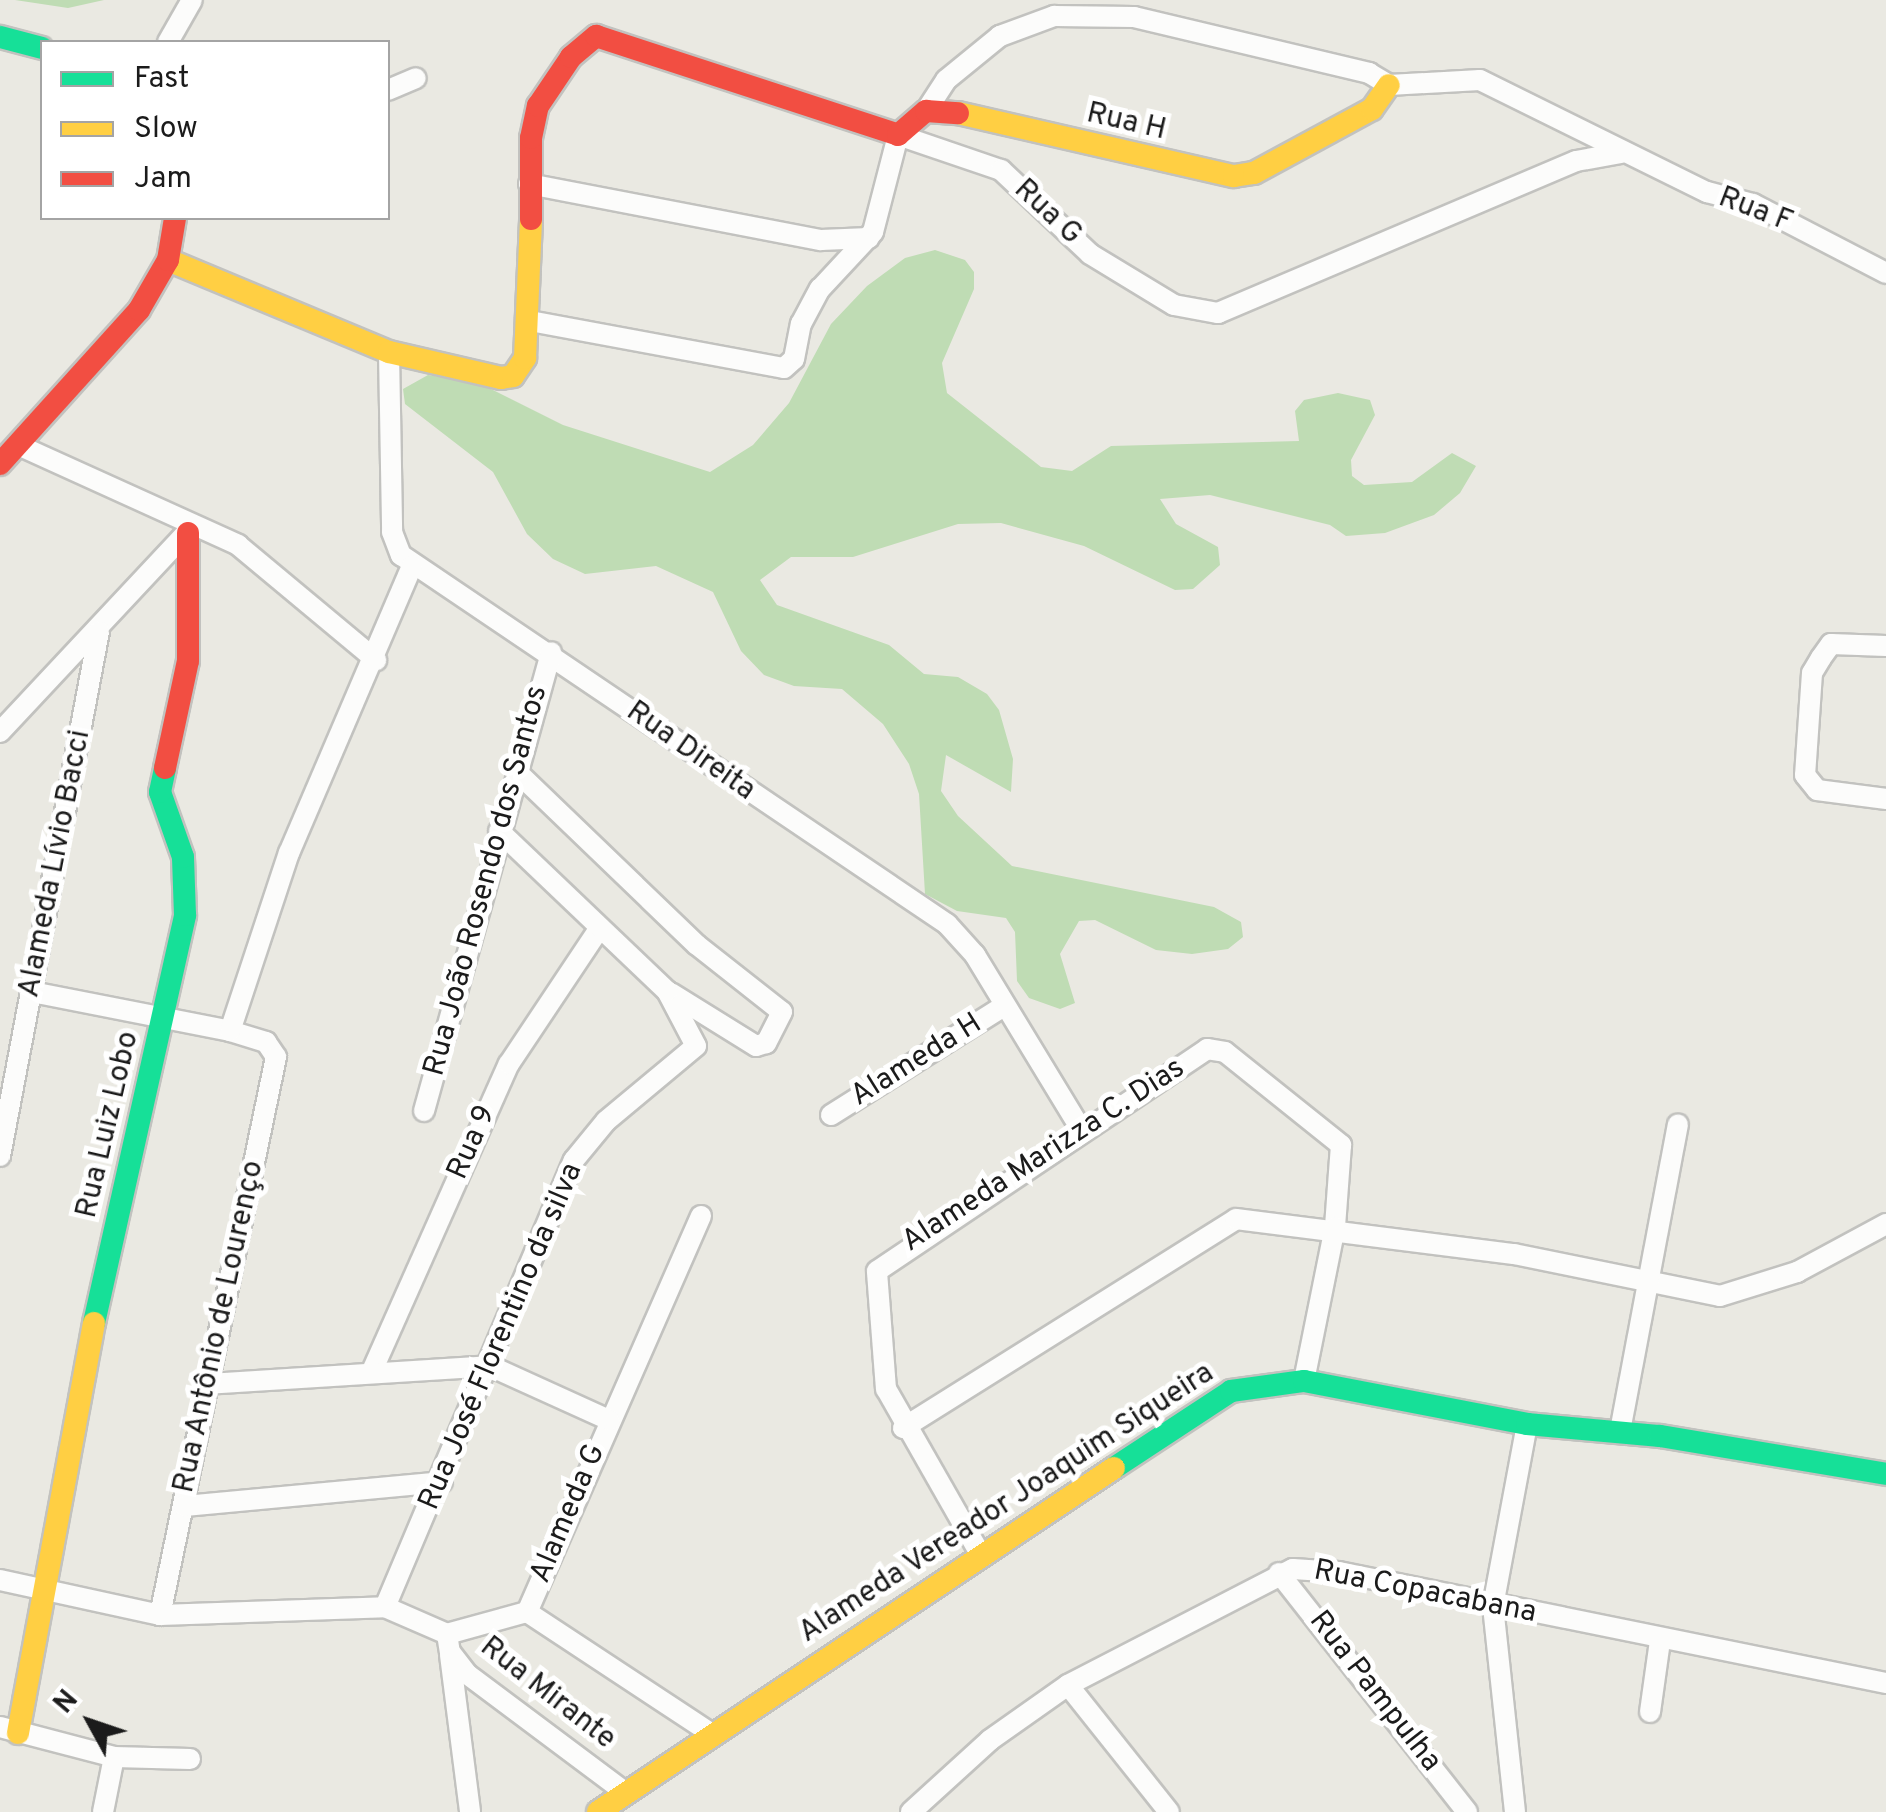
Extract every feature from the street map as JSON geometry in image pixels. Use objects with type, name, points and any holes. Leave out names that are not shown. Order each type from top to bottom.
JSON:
[{"type":"street","points":[[169,40],[192,0]]},
{"type":"street","points":[[530,321],[784,368],[794,359],[801,324],[820,289],[869,238],[898,135],[926,112],[946,80],[1000,36],[1054,16],[1094,12],[1216,34],[1369,73],[1390,85],[1480,80],[1621,153]]},
{"type":"street","points":[[168,260],[389,352],[513,376],[525,358],[530,321],[529,184],[538,106],[571,57],[596,36],[898,135]]},
{"type":"street","points":[[0,37],[40,47]]},
{"type":"street","points":[[390,89],[416,78]]},
{"type":"street","name":"Rua H","points":[[926,112],[1234,176],[1254,174],[1372,109],[1390,85]]},
{"type":"street","name":"Rua G","points":[[898,135],[1001,170],[1090,254],[1174,305],[1218,314],[1576,161],[1621,153]]},
{"type":"street","name":"Rua F","points":[[1621,153],[1707,192],[1753,204],[1886,273]]},
{"type":"street","points":[[529,184],[821,240],[869,238]]},
{"type":"street","points":[[0,464],[139,310],[168,260],[175,220]]},
{"type":"street","points":[[32,992],[230,1032],[289,853],[376,660],[412,566],[392,532],[389,352]]},
{"type":"street","points":[[18,445],[275,572],[376,660]]},
{"type":"street","points":[[0,732],[100,631],[190,527]]},
{"type":"street","name":"Rua Luiz Lobo","points":[[9,1730],[42,1590],[101,1288],[165,1021],[188,894],[160,792],[188,661],[190,527]]},
{"type":"street","name":"Rua Direita","points":[[412,566],[551,652],[742,790],[947,924],[1081,1129]]},
{"type":"street","name":"Alameda Lívio Bacci","points":[[0,1156],[100,631]]},
{"type":"street","points":[[1886,646],[1831,644],[1812,673],[1805,775],[1817,790],[1886,799]]},
{"type":"street","name":"Rua João Rosendo dos Santos","points":[[424,1110],[551,652]]},
{"type":"street","points":[[516,771],[697,945],[782,1012],[766,1043],[756,1046],[667,990]]},
{"type":"street","name":"Rua José Florentino da silva","points":[[385,1607],[587,1140],[694,1050],[691,1028],[667,990],[599,930],[499,831]]},
{"type":"street","name":"Rua 9","points":[[372,1371],[508,1064],[599,930]]},
{"type":"street","name":"Alameda H","points":[[831,1116],[1004,1006]]},
{"type":"street","name":"Rua Antônio de Lourenço","points":[[160,1615],[274,1068],[266,1042],[230,1032]]},
{"type":"street","name":"Alameda Marizza C. Dias","points":[[903,1428],[881,1364],[877,1271],[1081,1129],[1215,1048],[1341,1144],[1335,1228]]},
{"type":"street","points":[[0,1097],[15,1081]]},
{"type":"street","points":[[1620,1431],[1651,1284],[1678,1124]]},
{"type":"street","name":"Alameda G","points":[[701,1216],[527,1612],[709,1732]]},
{"type":"street","points":[[982,1557],[903,1428],[1220,1224],[1236,1219],[1335,1228],[1514,1254],[1720,1296],[1756,1287],[1886,1224]]},
{"type":"street","points":[[1304,1381],[1335,1228]]},
{"type":"street","points":[[207,1384],[490,1366],[609,1420]]},
{"type":"street","name":"Alameda Vereador Joaquim Siqueira","points":[[598,1812],[709,1732],[1231,1391],[1304,1381],[1528,1424],[1620,1431],[1886,1474]]},
{"type":"street","points":[[1516,1812],[1492,1606],[1528,1424]]},
{"type":"street","points":[[184,1506],[442,1482]]},
{"type":"street","name":"Rua Copacabana","points":[[911,1812],[990,1740],[1068,1685],[1280,1573],[1339,1572],[1660,1641],[1886,1684]]},
{"type":"street","name":"Rua Pampulha","points":[[1280,1573],[1467,1812]]},
{"type":"street","points":[[0,1580],[160,1615],[385,1607],[448,1643]]},
{"type":"street","points":[[448,1643],[527,1612]]},
{"type":"street","points":[[1650,1712],[1660,1641]]},
{"type":"street","points":[[448,1643],[470,1812]]},
{"type":"street","name":"Rua Mirante","points":[[448,1643],[467,1674],[625,1792]]},
{"type":"street","points":[[1068,1685],[1169,1812]]},
{"type":"street","points":[[9,1730],[114,1756],[190,1759]]},
{"type":"street","points":[[103,1812],[114,1756]]},
{"type":"green space","points":[[15,0],[104,0],[68,8]]},
{"type":"green space","points":[[935,250],[965,260],[974,272],[974,289],[942,363],[947,393],[1041,467],[1072,471],[1111,446],[1299,441],[1295,411],[1304,400],[1338,393],[1370,400],[1375,415],[1351,460],[1352,476],[1364,485],[1412,482],[1452,453],[1476,466],[1460,493],[1434,515],[1385,533],[1346,536],[1330,525],[1210,495],[1160,499],[1176,524],[1218,547],[1220,565],[1193,589],[1175,590],[1084,546],[1001,523],[958,524],[853,557],[791,557],[760,580],[777,605],[889,645],[924,674],[958,677],[987,694],[999,710],[1013,759],[1011,792],[946,755],[941,791],[958,816],[1012,866],[1214,907],[1241,922],[1243,937],[1228,949],[1192,954],[1156,950],[1095,920],[1079,921],[1060,954],[1075,1003],[1060,1009],[1029,998],[1017,981],[1015,932],[1006,918],[957,911],[925,894],[919,794],[909,764],[883,724],[842,689],[794,686],[764,675],[741,651],[713,592],[656,566],[585,574],[553,559],[527,534],[493,472],[405,404],[403,389],[428,375],[479,383],[563,425],[710,472],[753,445],[789,403],[831,324],[867,286],[905,258]]},
{"type":"traffic: fast","points":[[0,37],[40,47]]},
{"type":"traffic: fast","points":[[94,1323],[185,915],[183,857],[160,792],[165,768]]},
{"type":"traffic: fast","points":[[1114,1468],[1231,1391],[1304,1381],[1527,1424],[1660,1436],[1886,1474]]},
{"type":"traffic: slow","points":[[958,113],[1234,176],[1254,173],[1372,109],[1389,85]]},
{"type":"traffic: slow","points":[[168,260],[389,352],[501,378],[513,376],[525,358],[531,219]]},
{"type":"traffic: slow","points":[[18,1733],[94,1323]]},
{"type":"traffic: slow","points":[[598,1812],[1114,1468]]},
{"type":"traffic: jam","points":[[531,219],[531,138],[538,106],[571,57],[596,36],[898,135],[926,111],[958,113]]},
{"type":"traffic: jam","points":[[0,464],[139,310],[168,260],[175,220]]},
{"type":"traffic: jam","points":[[165,768],[188,661],[188,533]]}]
